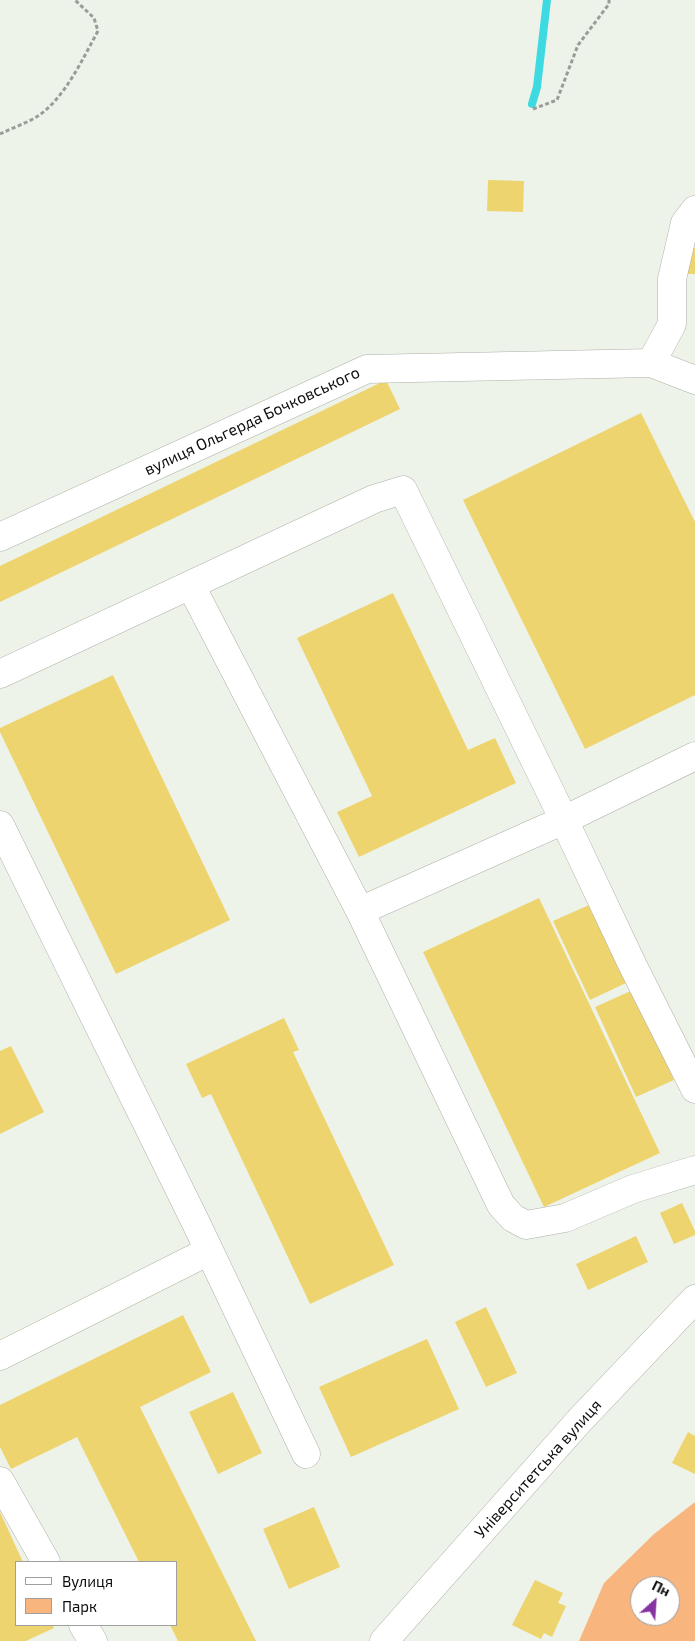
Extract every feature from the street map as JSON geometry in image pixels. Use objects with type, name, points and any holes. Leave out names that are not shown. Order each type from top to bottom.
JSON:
[{"type":"street","points":[[651,363],[672,324],[672,280],[685,223],[695,210]]},
{"type":"street","name":"вулиця Ольгерда Бочковського","points":[[0,537],[367,369],[651,363],[695,380]]},
{"type":"street","points":[[0,674],[374,499],[403,490],[633,966],[695,1089]]},
{"type":"street","points":[[191,586],[360,911],[501,1205],[513,1218],[526,1225],[565,1218],[633,1189],[695,1170]]},
{"type":"street","points":[[360,911],[564,820],[695,756]]},
{"type":"street","points":[[0,825],[210,1251],[306,1454]]},
{"type":"street","points":[[0,1356],[210,1251]]},
{"type":"street","name":"Університетська вулиця","points":[[384,1641],[580,1420],[695,1300]]},
{"type":"street","points":[[0,1481],[45,1561]]},
{"type":"street","points":[[84,1626],[93,1641]]},
{"type":"path","points":[[0,134],[39,115],[59,96],[75,73],[98,30],[94,18],[75,0]]},
{"type":"path","points":[[533,109],[557,100],[578,45],[609,4],[609,0]]},
{"type":"green space","points":[[695,1502],[695,1641],[579,1641],[604,1583],[654,1534]]},
{"type":"building","points":[[488,180],[524,181],[523,212],[487,211]]},
{"type":"building","points":[[687,248],[695,248],[695,274],[688,274]]},
{"type":"building","points":[[386,380],[400,409],[0,602],[0,566]]},
{"type":"building","points":[[641,413],[695,522],[695,695],[585,749],[463,500]]},
{"type":"building","points":[[393,593],[468,750],[495,738],[516,783],[359,857],[337,812],[372,796],[297,638]]},
{"type":"building","points":[[113,675],[230,920],[116,974],[0,732],[0,728]]},
{"type":"building","points":[[539,898],[660,1153],[544,1207],[423,952]]},
{"type":"building","points":[[589,905],[626,983],[590,1000],[553,921]]},
{"type":"building","points":[[633,990],[674,1080],[636,1097],[595,1007]]},
{"type":"building","points":[[284,1018],[299,1050],[293,1052],[394,1265],[310,1304],[211,1094],[202,1098],[186,1064]]},
{"type":"building","points":[[11,1046],[44,1112],[0,1134],[0,1051]]},
{"type":"building","points":[[682,1203],[695,1231],[695,1235],[674,1244],[660,1213]]},
{"type":"building","points":[[636,1236],[648,1262],[588,1290],[576,1264]]},
{"type":"building","points":[[486,1307],[517,1373],[486,1387],[455,1322]]},
{"type":"building","points":[[183,1315],[211,1372],[140,1407],[256,1641],[178,1641],[170,1626],[178,1626],[178,1561],[139,1561],[77,1437],[11,1469],[0,1447],[0,1405]]},
{"type":"building","points":[[427,1339],[459,1409],[351,1457],[319,1387]]},
{"type":"building","points":[[233,1392],[262,1453],[218,1474],[189,1412]]},
{"type":"building","points":[[688,1432],[695,1436],[695,1474],[672,1463]]},
{"type":"building","points":[[314,1507],[340,1567],[289,1589],[263,1529]]},
{"type":"building","points":[[0,1512],[23,1561],[15,1561],[15,1626],[53,1626],[54,1628],[26,1641],[0,1641]]},
{"type":"building","points":[[535,1580],[563,1593],[558,1603],[566,1606],[552,1637],[544,1633],[541,1639],[512,1625]]},
{"type":"waterway","points":[[532,104],[537,87],[547,0]]}]
